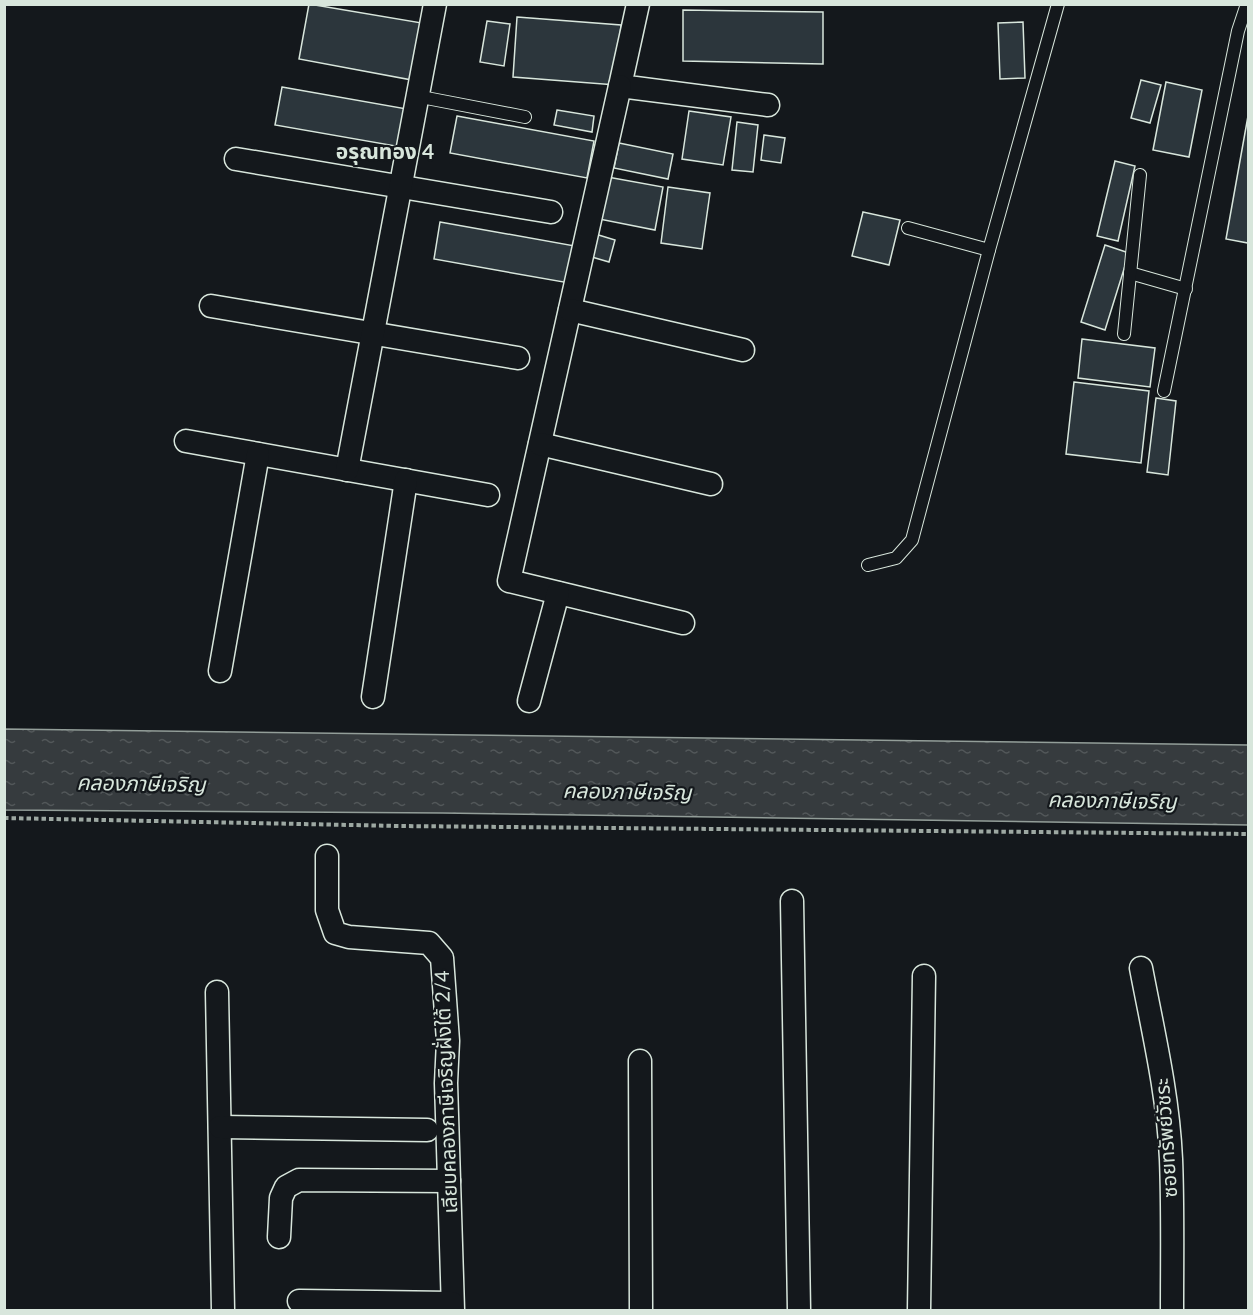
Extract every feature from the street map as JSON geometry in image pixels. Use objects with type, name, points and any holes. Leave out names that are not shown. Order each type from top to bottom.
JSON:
[{"type":"street","points":[[347,470],[435,4]]},
{"type":"street","points":[[638,4],[509,581],[683,623]]},
{"type":"street","points":[[620,86],[768,105]]},
{"type":"street","points":[[236,159],[551,212]]},
{"type":"street","points":[[211,306],[518,358]]},
{"type":"street","points":[[570,310],[743,350]]},
{"type":"street","points":[[186,441],[488,495]]},
{"type":"street","points":[[540,444],[711,484]]},
{"type":"street","points":[[220,671],[258,454]]},
{"type":"street","points":[[373,698],[406,480]]},
{"type":"street","points":[[529,701],[558,593]]},
{"type":"street","name":"เลียบคลองภาษีเจริญฝั่งใต้ 2/4","points":[[327,856],[327,910],[335,933],[350,937],[429,943],[442,958],[448,1041],[446,1083],[452,1307]]},
{"type":"street","points":[[792,901],[799,1311]]},
{"type":"street","name":"ซอยทรัพย์วัชระ","points":[[1141,968],[1162,1078],[1168,1124],[1171,1158],[1172,1311]]},
{"type":"street","points":[[919,1311],[924,976]]},
{"type":"street","points":[[217,992],[223,1311]]},
{"type":"street","points":[[640,1061],[641,1311]]},
{"type":"street","points":[[220,1126],[427,1130]]},
{"type":"street","points":[[279,1236],[281,1198],[286,1187],[299,1180],[449,1181]]},
{"type":"street","points":[[299,1301],[452,1307]]},
{"type":"lane","points":[[868,565],[896,558],[912,540],[989,250],[1058,4]]},
{"type":"lane","points":[[1164,391],[1243,32],[1246,4]]},
{"type":"lane","points":[[416,96],[525,117]]},
{"type":"lane","points":[[1124,334],[1140,175]]},
{"type":"lane","points":[[908,228],[989,250]]},
{"type":"lane","points":[[1130,273],[1186,289]]},
{"type":"path","points":[[4,818],[424,826],[1248,834]]},
{"type":"water","name":"คลองภาษีเจริญ","points":[[5,729],[1248,745],[1248,825],[442,813],[5,810]]},
{"type":"building","points":[[309,4],[422,23],[412,80],[299,59]]},
{"type":"building","points":[[683,10],[823,12],[823,64],[683,61]]},
{"type":"building","points":[[517,17],[621,25],[616,85],[513,77]]},
{"type":"building","points":[[487,21],[510,24],[504,66],[480,62]]},
{"type":"building","points":[[1023,22],[1025,78],[1000,79],[998,23]]},
{"type":"building","points":[[1141,80],[1161,85],[1150,123],[1131,118]]},
{"type":"building","points":[[1166,82],[1202,90],[1189,157],[1153,150]]},
{"type":"building","points":[[282,87],[407,109],[401,147],[275,125]]},
{"type":"building","points":[[557,110],[594,116],[592,132],[554,125]]},
{"type":"building","points":[[689,111],[731,117],[723,165],[682,159]]},
{"type":"building","points":[[457,116],[594,141],[587,178],[450,153]]},
{"type":"building","points":[[1248,116],[1248,243],[1226,239]]},
{"type":"building","points":[[737,122],[758,125],[753,172],[732,170]]},
{"type":"building","points":[[764,135],[785,138],[781,163],[761,160]]},
{"type":"building","points":[[619,143],[673,154],[668,179],[614,168]]},
{"type":"building","points":[[1115,161],[1135,166],[1118,241],[1097,236]]},
{"type":"building","points":[[602,176],[663,187],[655,230],[594,218]]},
{"type":"building","points":[[668,187],[710,193],[702,249],[661,243]]},
{"type":"building","points":[[863,212],[900,220],[889,265],[852,256]]},
{"type":"building","points":[[440,222],[575,246],[569,283],[434,259]]},
{"type":"building","points":[[592,233],[615,240],[609,262],[585,255]]},
{"type":"building","points":[[1105,245],[1129,253],[1105,330],[1081,322]]},
{"type":"building","points":[[1082,339],[1155,348],[1150,387],[1078,378]]},
{"type":"building","points":[[1074,382],[1149,391],[1141,463],[1066,454]]},
{"type":"building","points":[[1156,398],[1176,401],[1168,475],[1147,472]]},
{"type":"district","name":"อรุณทอง 4","points":[[385,152]]}]
